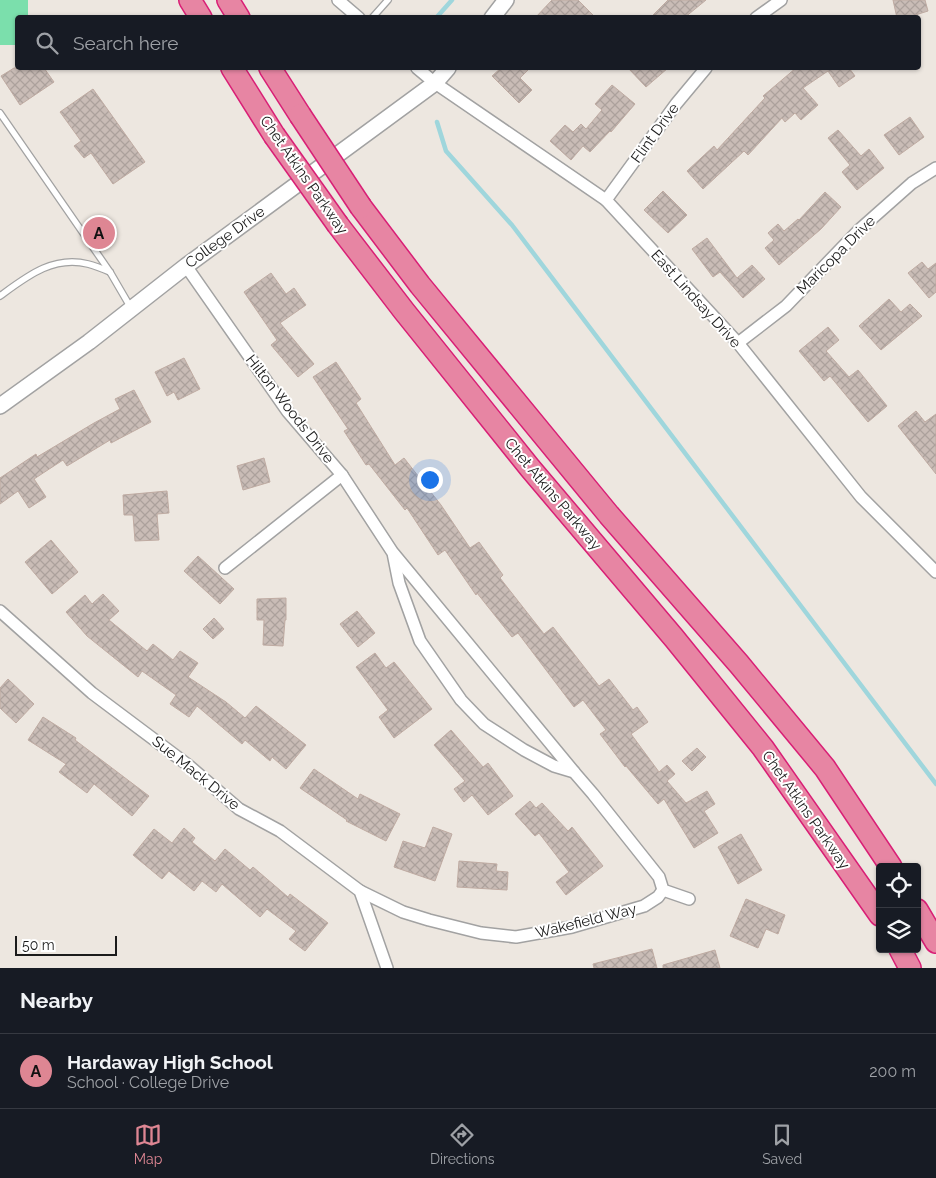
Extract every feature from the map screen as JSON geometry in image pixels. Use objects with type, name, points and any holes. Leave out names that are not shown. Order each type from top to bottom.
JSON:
[{"type":"highway","points":[[190,0],[199,15]]},
{"type":"highway","points":[[228,0],[237,15]]},
{"type":"highway","name":"Chet Atkins Parkway","points":[[233,70],[274,135],[338,225],[512,446],[674,638],[763,748],[876,909]]},
{"type":"highway","name":"Chet Atkins Parkway","points":[[271,70],[361,207],[420,285],[609,515],[739,664],[825,768],[888,863]]},
{"type":"highway","points":[[921,917],[936,942]]},
{"type":"highway","points":[[902,953],[910,968]]},
{"type":"street","points":[[338,0],[356,15]]},
{"type":"street","points":[[494,15],[506,0]]},
{"type":"street","points":[[760,15],[780,0]]},
{"type":"street","name":"East Lindsay Drive","points":[[420,70],[435,83],[606,200],[738,343],[861,497],[936,572]]},
{"type":"street","name":"College Drive","points":[[0,406],[89,342],[186,266],[435,83],[446,70]]},
{"type":"street","name":"Flint Drive","points":[[606,200],[676,104],[704,70]]},
{"type":"street","name":"Maricopa Drive","points":[[738,343],[786,306],[859,230],[912,183],[936,168]]},
{"type":"street","name":"Hilton Woods Drive","points":[[186,266],[288,412],[342,475],[393,553],[593,794],[659,877],[663,890]]},
{"type":"street","points":[[225,568],[342,475]]},
{"type":"street","name":"Hilton Woods Drive","points":[[393,553],[399,583],[420,641],[461,700],[484,724],[524,750],[554,766],[574,772]]},
{"type":"street","name":"Sue Mack Drive","points":[[0,611],[92,693],[188,764],[239,809],[280,831],[360,890]]},
{"type":"street","points":[[360,890],[387,968]]},
{"type":"street","name":"Wakefield Way","points":[[360,890],[403,912],[429,920],[481,933],[516,937],[572,927],[644,906],[658,897],[663,890]]},
{"type":"street","points":[[663,890],[689,899]]},
{"type":"lane","points":[[375,15],[388,0]]},
{"type":"lane","points":[[0,113],[110,272],[132,308]]},
{"type":"lane","points":[[0,296],[45,266],[63,262],[86,264],[110,272]]},
{"type":"green space","points":[[0,0],[28,0],[28,15],[15,15],[15,45],[0,45]]},
{"type":"building","points":[[552,0],[578,0],[593,15],[538,15]]},
{"type":"building","points":[[668,0],[706,0],[688,15],[653,15]]},
{"type":"building","points":[[893,0],[925,0],[928,11],[915,15],[896,15]]},
{"type":"building","points":[[14,68],[15,70],[45,70],[54,82],[20,105],[1,76]]},
{"type":"building","points":[[499,70],[528,70],[520,78],[532,90],[519,103],[492,76]]},
{"type":"building","points":[[630,70],[666,70],[646,87]]},
{"type":"building","points":[[794,70],[850,70],[855,76],[839,87],[828,71],[803,88],[818,105],[801,120],[795,113],[785,122],[782,118],[748,155],[744,151],[703,189],[687,171],[714,146],[717,150],[765,98],[763,96]]},
{"type":"building","points":[[612,85],[635,104],[611,132],[590,152],[583,146],[571,160],[550,141],[565,125],[573,132],[581,124],[586,129],[602,110],[595,104]]},
{"type":"building","points":[[93,89],[145,162],[113,184],[91,153],[84,158],[74,146],[81,141],[60,112]]},
{"type":"building","points":[[910,117],[924,137],[899,155],[884,135]]},
{"type":"building","points":[[838,130],[861,156],[869,149],[884,168],[857,190],[842,172],[850,165],[828,138]]},
{"type":"building","points":[[663,191],[687,215],[668,233],[644,210]]},
{"type":"building","points":[[825,192],[841,207],[821,229],[779,265],[765,248],[774,240],[768,233],[778,224],[784,231],[799,220]]},
{"type":"building","points":[[707,238],[737,278],[752,265],[765,279],[743,298],[720,272],[713,277],[692,249]]},
{"type":"building","points":[[922,262],[928,269],[936,263],[936,292],[929,298],[908,273]]},
{"type":"building","points":[[271,273],[286,294],[294,288],[306,305],[280,323],[314,364],[298,377],[271,345],[277,340],[244,292]]},
{"type":"building","points":[[889,299],[901,312],[910,304],[922,316],[881,350],[859,326]]},
{"type":"building","points":[[828,327],[839,340],[826,351],[849,377],[858,370],[887,406],[868,422],[830,376],[824,381],[799,351]]},
{"type":"building","points":[[184,358],[200,389],[178,400],[174,392],[167,396],[155,372]]},
{"type":"building","points":[[336,362],[361,399],[356,403],[395,465],[404,458],[441,505],[470,548],[479,542],[503,575],[500,578],[544,634],[553,627],[599,686],[609,679],[633,710],[637,707],[648,722],[631,734],[659,772],[667,765],[675,774],[667,781],[686,803],[707,791],[715,804],[704,811],[718,833],[694,848],[664,799],[658,804],[625,767],[600,734],[606,730],[583,700],[574,707],[518,633],[512,637],[477,593],[476,595],[445,550],[438,555],[407,508],[405,510],[369,464],[366,465],[344,431],[348,429],[313,377]]},
{"type":"building","points":[[134,390],[151,422],[111,443],[110,440],[67,466],[63,460],[34,479],[46,497],[29,508],[18,491],[0,504],[0,478],[36,454],[37,457],[120,409],[115,399]]},
{"type":"building","points":[[916,411],[925,422],[936,414],[936,474],[898,426]]},
{"type":"building","points":[[264,458],[270,482],[243,490],[237,466]]},
{"type":"building","points":[[167,491],[169,513],[157,514],[159,540],[135,541],[133,515],[124,515],[123,495]]},
{"type":"building","points":[[51,540],[78,572],[52,594],[25,562]]},
{"type":"building","points":[[198,556],[234,589],[220,604],[184,571]]},
{"type":"building","points":[[103,594],[119,611],[109,620],[147,651],[153,644],[173,660],[180,651],[198,663],[188,677],[226,702],[245,718],[256,706],[306,745],[286,769],[272,757],[270,761],[245,740],[242,744],[197,706],[189,717],[170,704],[176,695],[142,671],[138,677],[87,636],[66,612],[85,595],[92,604]]},
{"type":"building","points":[[286,598],[283,646],[263,645],[264,620],[257,620],[257,599]]},
{"type":"building","points":[[357,611],[375,633],[358,647],[340,624]]},
{"type":"building","points":[[214,618],[224,629],[213,639],[203,629]]},
{"type":"building","points":[[375,653],[386,668],[394,662],[432,709],[394,738],[379,717],[388,710],[356,667]]},
{"type":"building","points":[[8,679],[34,704],[16,723],[0,708],[0,688]]},
{"type":"building","points":[[43,717],[76,738],[75,740],[149,796],[132,816],[94,784],[87,793],[59,772],[66,764],[28,740]]},
{"type":"building","points":[[451,730],[483,767],[488,763],[513,796],[488,815],[472,795],[464,802],[454,789],[465,781],[434,745]]},
{"type":"building","points":[[697,748],[706,757],[692,771],[682,761]]},
{"type":"building","points":[[314,769],[358,799],[360,794],[400,814],[386,841],[346,821],[300,788]]},
{"type":"building","points":[[530,801],[536,808],[542,803],[568,831],[572,827],[603,866],[566,895],[556,882],[569,872],[539,833],[535,836],[515,814]]},
{"type":"building","points":[[433,827],[452,834],[435,881],[394,867],[403,841],[425,848]]},
{"type":"building","points":[[184,828],[195,838],[192,842],[215,861],[225,849],[250,870],[253,867],[288,897],[290,894],[328,923],[305,951],[289,939],[296,931],[267,909],[260,917],[222,884],[216,892],[202,881],[194,891],[169,871],[162,879],[133,855],[154,829],[172,843]]},
{"type":"building","points":[[741,834],[762,870],[738,884],[718,847]]},
{"type":"building","points":[[459,861],[497,864],[496,871],[508,872],[507,890],[457,887]]},
{"type":"building","points":[[746,899],[785,915],[778,934],[766,929],[758,948],[730,936]]},
{"type":"building","points":[[652,949],[657,968],[594,968],[593,964]]},
{"type":"building","points":[[715,950],[720,968],[663,968],[663,965]]},
{"type":"waterway","points":[[439,15],[452,0]]},
{"type":"waterway","points":[[437,122],[446,151],[512,225],[936,784]]},
{"type":"place","name":"Hardaway High School","points":[[99,233]]}]
